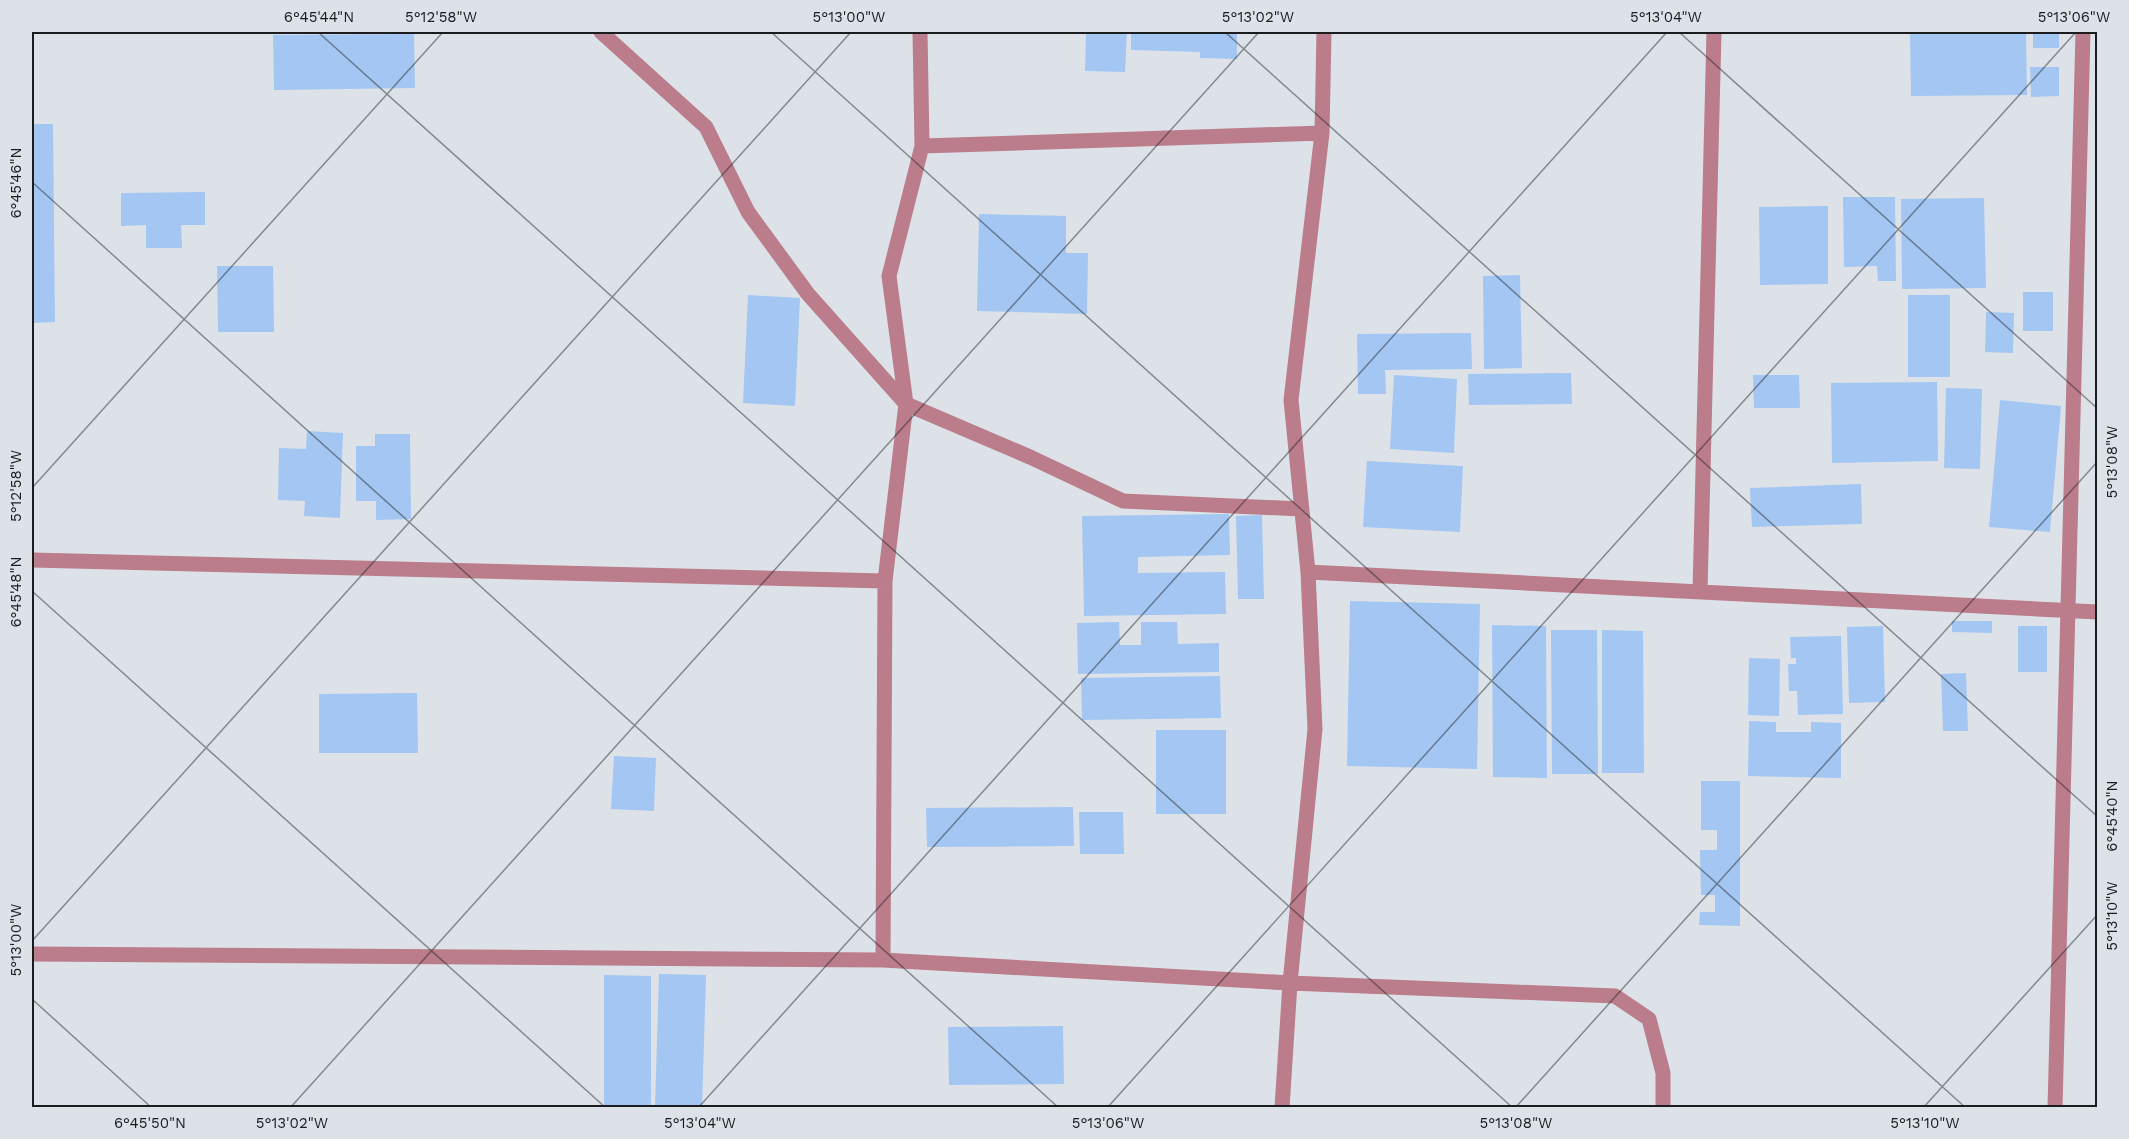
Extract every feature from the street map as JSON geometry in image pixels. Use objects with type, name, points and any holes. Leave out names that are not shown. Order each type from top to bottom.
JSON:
[{"type":"street","points":[[601,32],[706,127],[748,212],[808,294],[906,405],[1030,457],[1123,501],[1302,509]]},
{"type":"street","points":[[883,960],[885,581],[906,405],[889,276],[922,146],[920,32]]},
{"type":"street","points":[[1282,1107],[1290,983],[1315,729],[1308,572],[1292,400],[1322,133],[1324,32]]},
{"type":"street","points":[[1700,591],[1714,32]]},
{"type":"street","points":[[2055,1107],[2083,32]]},
{"type":"street","points":[[922,146],[1322,133]]},
{"type":"street","points":[[32,560],[885,581]]},
{"type":"street","points":[[1308,572],[2097,612]]},
{"type":"street","points":[[32,954],[883,960],[1290,983],[1615,996],[1649,1019],[1663,1073],[1663,1107]]},
{"type":"building","points":[[1086,32],[1127,32],[1125,72],[1085,71]]},
{"type":"building","points":[[1131,32],[1237,32],[1237,59],[1200,58],[1200,52],[1131,50]]},
{"type":"building","points":[[1910,32],[2026,32],[2027,95],[1911,96]]},
{"type":"building","points":[[2033,32],[2059,32],[2059,48],[2033,48]]},
{"type":"building","points":[[414,34],[415,88],[274,90],[273,35]]},
{"type":"building","points":[[2030,67],[2059,67],[2059,96],[2031,97]]},
{"type":"building","points":[[32,124],[53,124],[55,322],[32,323]]},
{"type":"building","points":[[205,192],[205,225],[181,225],[182,248],[146,248],[146,225],[121,226],[121,193]]},
{"type":"building","points":[[1843,197],[1895,197],[1896,281],[1878,281],[1877,266],[1844,267]]},
{"type":"building","points":[[1984,198],[1986,288],[1902,289],[1901,199]]},
{"type":"building","points":[[1828,206],[1828,284],[1760,285],[1759,207]]},
{"type":"building","points":[[979,214],[1066,216],[1066,253],[1088,253],[1087,314],[977,311]]},
{"type":"building","points":[[217,266],[273,266],[274,332],[218,332]]},
{"type":"building","points":[[1520,275],[1522,368],[1484,369],[1483,276]]},
{"type":"building","points":[[2023,292],[2053,292],[2053,331],[2023,331]]},
{"type":"building","points":[[748,295],[800,298],[795,406],[743,403]]},
{"type":"building","points":[[1908,295],[1950,295],[1950,377],[1908,377]]},
{"type":"building","points":[[1986,312],[2014,313],[2013,353],[1985,352]]},
{"type":"building","points":[[1471,333],[1472,369],[1385,370],[1386,394],[1358,394],[1357,334]]},
{"type":"building","points":[[1571,373],[1572,404],[1469,405],[1468,374]]},
{"type":"building","points":[[1394,375],[1457,379],[1454,453],[1390,449]]},
{"type":"building","points":[[1753,375],[1799,375],[1800,408],[1754,408]]},
{"type":"building","points":[[1937,382],[1938,461],[1832,463],[1831,383]]},
{"type":"building","points":[[1946,388],[1982,389],[1980,469],[1944,468]]},
{"type":"building","points":[[2000,400],[2061,406],[2050,532],[1989,527]]},
{"type":"building","points":[[307,431],[343,433],[340,518],[304,516],[305,501],[278,500],[279,448],[306,449]]},
{"type":"building","points":[[375,434],[410,434],[411,519],[376,520],[376,501],[356,501],[356,446],[375,446]]},
{"type":"building","points":[[1367,461],[1463,466],[1460,532],[1363,527]]},
{"type":"building","points":[[1861,484],[1862,524],[1752,527],[1750,488]]},
{"type":"building","points":[[1229,514],[1230,555],[1138,557],[1138,573],[1225,572],[1226,614],[1084,616],[1082,516]]},
{"type":"building","points":[[1262,515],[1264,599],[1238,599],[1236,516]]},
{"type":"building","points":[[1350,601],[1480,604],[1477,769],[1347,766]]},
{"type":"building","points":[[1952,621],[1992,621],[1992,633],[1952,632]]},
{"type":"building","points":[[1119,622],[1120,645],[1141,645],[1141,622],[1177,622],[1178,644],[1219,643],[1219,672],[1078,674],[1077,623]]},
{"type":"building","points":[[1492,625],[1546,626],[1547,778],[1493,777]]},
{"type":"building","points":[[1883,626],[1885,702],[1849,703],[1847,627]]},
{"type":"building","points":[[2018,626],[2047,626],[2047,672],[2018,672]]},
{"type":"building","points":[[1551,630],[1597,630],[1598,774],[1552,774]]},
{"type":"building","points":[[1602,630],[1643,631],[1644,773],[1602,773]]},
{"type":"building","points":[[1841,636],[1843,714],[1798,715],[1797,691],[1789,691],[1788,664],[1796,664],[1796,658],[1791,658],[1790,637]]},
{"type":"building","points":[[1749,658],[1780,659],[1779,716],[1748,715]]},
{"type":"building","points":[[1966,673],[1968,731],[1943,731],[1941,674]]},
{"type":"building","points":[[1220,676],[1221,718],[1082,720],[1081,678]]},
{"type":"building","points":[[417,693],[418,753],[319,753],[319,694]]},
{"type":"building","points":[[1749,721],[1776,722],[1776,732],[1811,732],[1811,722],[1841,723],[1841,778],[1748,776]]},
{"type":"building","points":[[1156,730],[1226,730],[1226,814],[1156,814]]},
{"type":"building","points":[[614,756],[656,758],[654,811],[611,809]]},
{"type":"building","points":[[1701,781],[1740,781],[1740,926],[1699,925],[1700,912],[1715,912],[1715,895],[1701,895],[1700,850],[1717,850],[1717,830],[1701,830]]},
{"type":"building","points":[[1073,807],[1074,846],[927,847],[926,808]]},
{"type":"building","points":[[1079,812],[1123,812],[1124,854],[1080,854]]},
{"type":"building","points":[[659,974],[706,975],[702,1108],[655,1108]]},
{"type":"building","points":[[604,975],[651,976],[651,1108],[604,1108]]},
{"type":"building","points":[[1063,1026],[1064,1084],[949,1085],[948,1027]]}]
